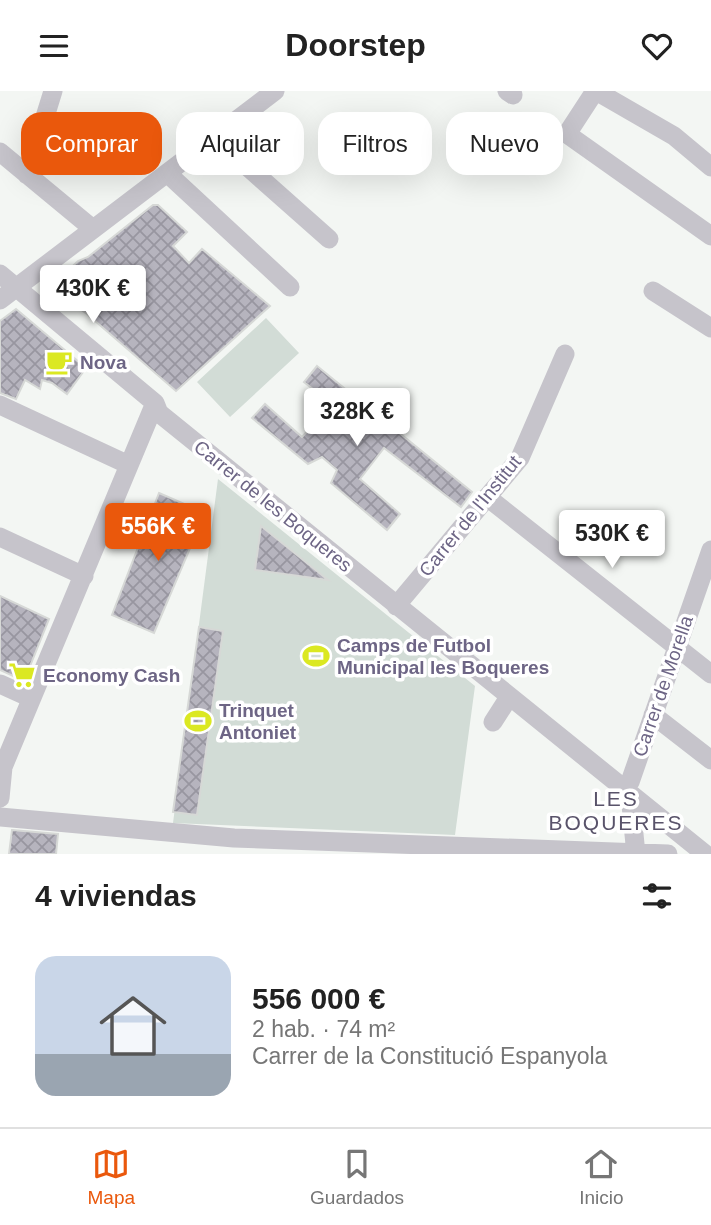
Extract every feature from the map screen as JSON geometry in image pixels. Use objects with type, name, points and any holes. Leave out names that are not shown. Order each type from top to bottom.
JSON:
[{"type":"street","points":[[46,112],[53,91]]},
{"type":"street","points":[[711,167],[674,136],[596,91],[567,134],[711,236]]},
{"type":"street","points":[[242,112],[263,94]]},
{"type":"street","points":[[0,152],[21,170]]},
{"type":"street","points":[[0,300],[176,166]]},
{"type":"street","points":[[167,173],[290,287]]},
{"type":"street","points":[[27,175],[93,229]]},
{"type":"street","points":[[257,175],[329,239]]},
{"type":"street","name":"Carrer de les Boqueres","points":[[0,274],[155,403],[165,405],[705,854]]},
{"type":"street","points":[[653,291],[711,328]]},
{"type":"street","name":"Carrer de l'Institut","points":[[400,602],[520,458],[565,354]]},
{"type":"street","points":[[0,798],[4,767],[31,698],[155,403]]},
{"type":"street","points":[[0,405],[129,465]]},
{"type":"street","points":[[488,497],[711,674]]},
{"type":"street","points":[[0,537],[84,576]]},
{"type":"street","name":"Carrer de Morella","points":[[630,789],[677,647],[707,574],[711,550]]},
{"type":"street","name":"Carrer de les Boqueres","points":[[400,602],[509,697],[630,789],[711,846]]},
{"type":"street","points":[[0,684],[31,698]]},
{"type":"street","points":[[493,722],[509,697]]},
{"type":"street","points":[[653,715],[711,760]]},
{"type":"street","points":[[630,789],[636,853]]},
{"type":"street","points":[[0,817],[233,846],[668,854]]},
{"type":"shaded area","points":[[266,318],[299,353],[230,417],[197,382]]},
{"type":"shaded area","name":"Camps de Futbol Municipal les Boqueres","points":[[218,479],[475,686],[455,835],[173,823]]},
{"type":"building","points":[[153,205],[158,205],[187,232],[173,246],[189,263],[202,249],[270,306],[176,391],[87,314],[51,288],[58,276],[60,278],[78,261],[88,257]]},
{"type":"building","points":[[16,309],[86,368],[67,394],[52,383],[42,380],[40,389],[25,380],[16,399],[0,393],[0,321]]},
{"type":"building","points":[[317,366],[472,492],[461,507],[384,448],[360,479],[400,514],[387,530],[331,483],[337,470],[322,457],[308,464],[252,418],[265,404],[302,437],[332,404],[304,382]]},
{"type":"building","points":[[159,493],[205,513],[154,633],[112,615]]},
{"type":"building","points":[[261,526],[328,580],[255,570]]},
{"type":"building","points":[[0,596],[49,619],[24,681],[0,670]]},
{"type":"building","name":"Trinquet Antoniet","points":[[199,627],[223,631],[197,815],[173,812]]},
{"type":"building","points":[[12,830],[58,834],[56,854],[9,854]]},
{"type":"place","name":"Nova","points":[[59,362]]},
{"type":"place","name":"Camps de Futbol Municipal les Boqueres","points":[[316,656]]},
{"type":"place","name":"Economy Cash","points":[[22,675]]},
{"type":"place","name":"Trinquet Antoniet","points":[[198,721]]},
{"type":"district","name":"LES BOQUERES","points":[[616,810]]}]
